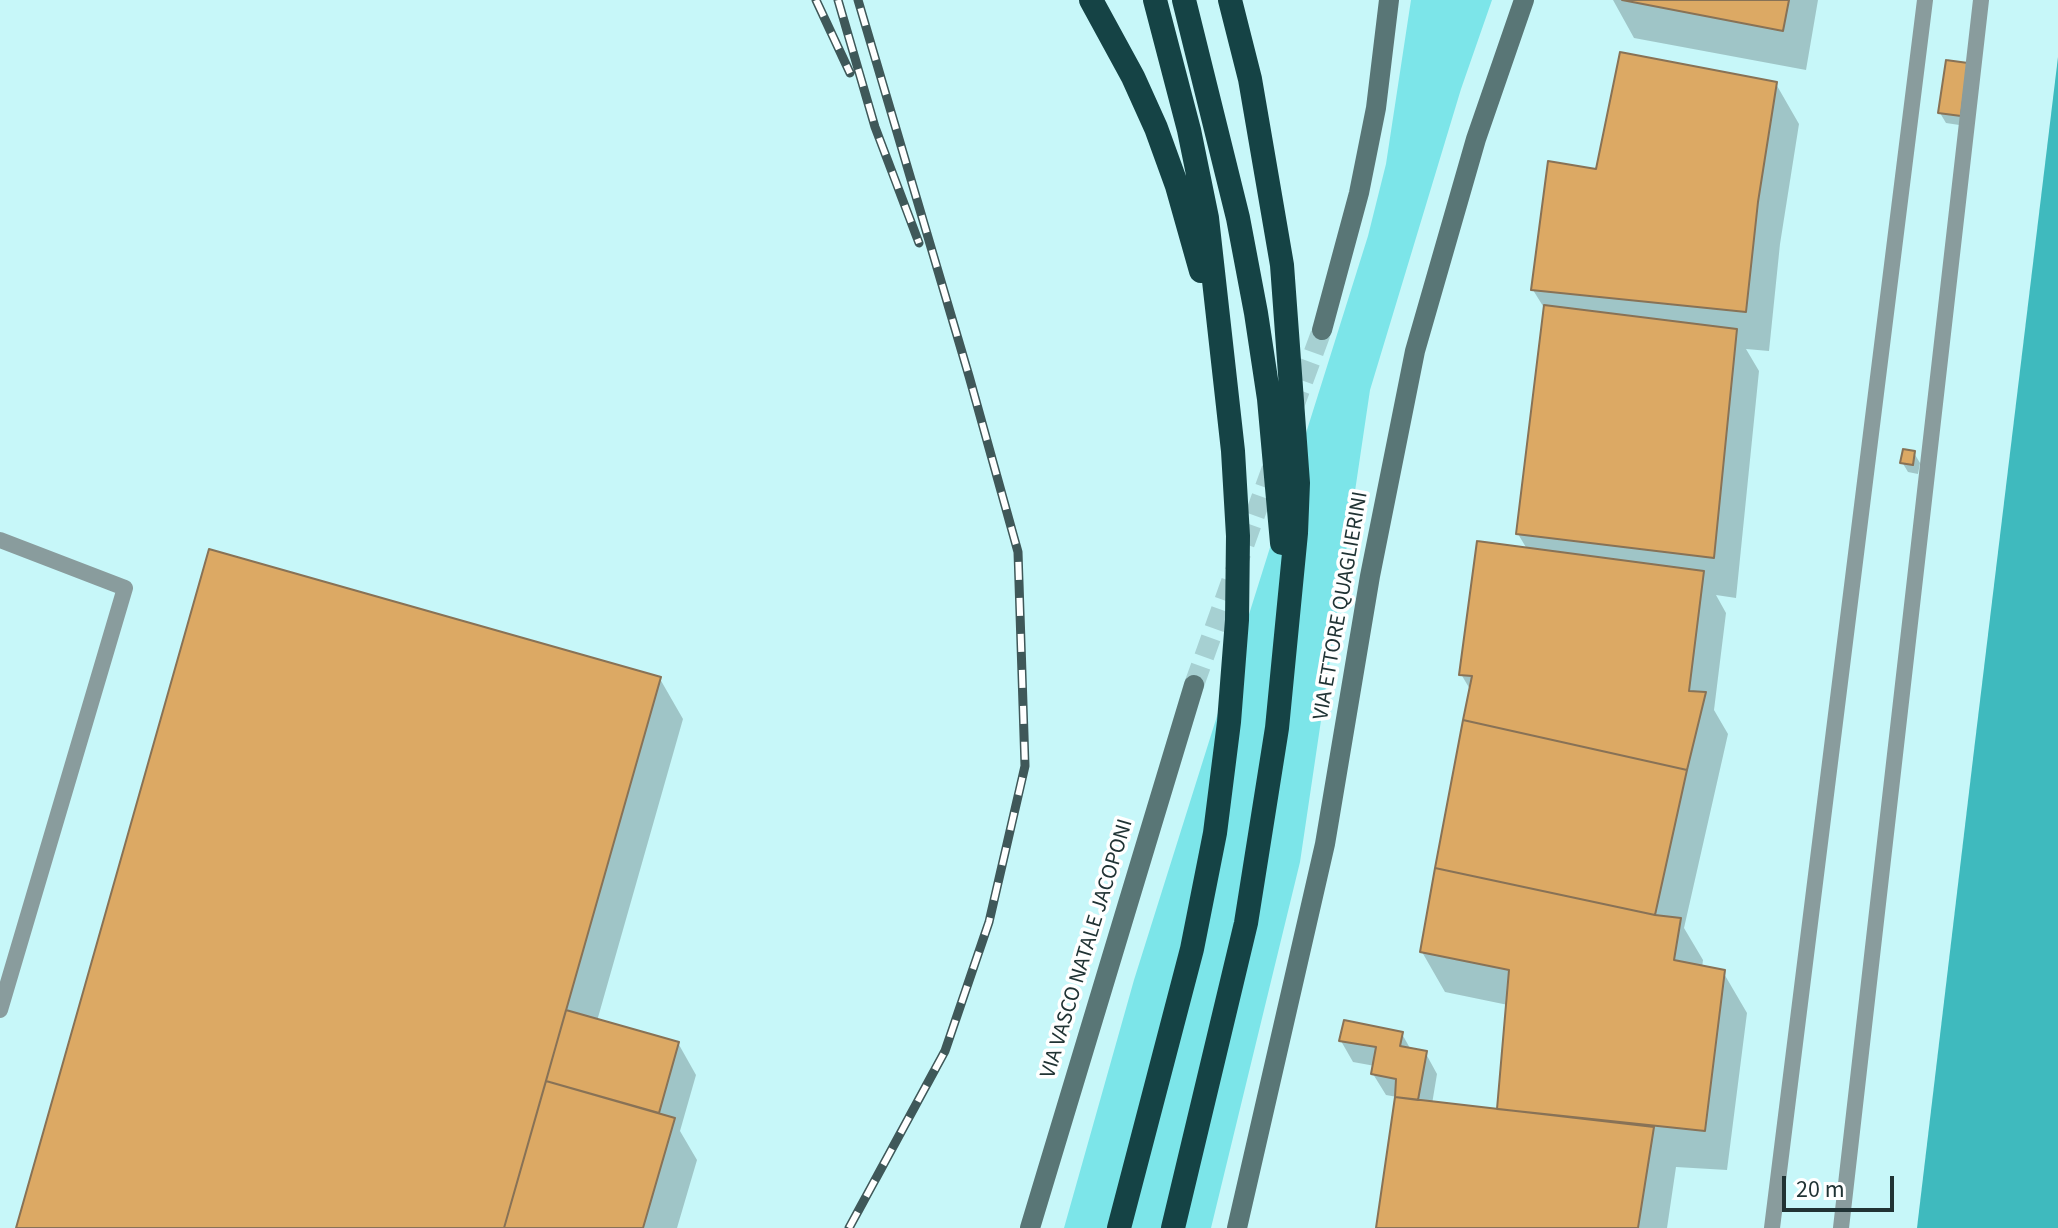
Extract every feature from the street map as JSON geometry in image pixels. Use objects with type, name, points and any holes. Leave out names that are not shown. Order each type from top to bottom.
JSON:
[{"type":"highway","points":[[1091,0],[1133,77],[1156,128],[1177,186],[1221,343]]},
{"type":"highway","points":[[1119,1228],[1192,949],[1215,833],[1237,620],[1238,536],[1207,218],[1189,130],[1155,0]]},
{"type":"highway","points":[[1184,0],[1238,218],[1256,313],[1269,399],[1287,609]]},
{"type":"highway","points":[[1173,1228],[1246,923],[1277,728],[1296,533],[1298,483],[1282,265],[1250,79],[1230,0]]},
{"type":"main road","points":[[1322,330],[1359,193],[1376,108],[1389,0]]},
{"type":"main road","name":"VIA ETTORE QUAGLIERINI","points":[[1237,1228],[1325,844],[1370,576],[1415,351],[1476,139],[1524,0]]},
{"type":"main road","name":"VIA VASCO NATALE JACOPONI","points":[[1030,1228],[1194,685]]},
{"type":"lane","points":[[1772,1228],[1925,0]]},
{"type":"lane","points":[[1841,1228],[1981,0]]},
{"type":"lane","points":[[0,540],[125,588],[0,1010]]},
{"type":"shaded area","points":[[1411,0],[1492,0],[1461,89],[1370,390],[1300,862],[1211,1228],[1064,1228],[1134,980],[1368,236],[1386,164]]},
{"type":"shaded area","points":[[2058,57],[2058,1228],[1917,1228],[1975,742]]},
{"type":"building","points":[[1622,0],[1789,0],[1783,31]]},
{"type":"building","points":[[1620,52],[1777,82],[1758,202],[1746,312],[1531,290],[1548,161],[1596,169]]},
{"type":"building","points":[[1946,60],[1968,63],[1961,116],[1938,113]]},
{"type":"building","points":[[1544,305],[1737,329],[1714,558],[1516,534]]},
{"type":"building","points":[[1903,449],[1915,451],[1913,465],[1900,463]]},
{"type":"building","points":[[1477,541],[1704,571],[1689,691],[1706,692],[1687,770],[1463,720],[1472,676],[1459,675]]},
{"type":"building","points":[[209,549],[661,677],[504,1228],[16,1228]]},
{"type":"building","points":[[1463,720],[1687,770],[1655,915],[1435,868]]},
{"type":"building","points":[[1435,868],[1681,918],[1674,960],[1725,970],[1705,1131],[1497,1109],[1509,970],[1420,952]]},
{"type":"building","points":[[566,1010],[679,1042],[659,1113],[546,1081]]},
{"type":"building","points":[[1344,1020],[1403,1032],[1400,1046],[1427,1051],[1418,1100],[1395,1097],[1396,1079],[1371,1074],[1376,1047],[1339,1041]]},
{"type":"building","points":[[546,1081],[675,1118],[643,1228],[504,1228]]},
{"type":"building","points":[[1395,1097],[1654,1127],[1638,1228],[1376,1228]]},
{"type":"tunnel","points":[[1293,409],[1322,330]]},
{"type":"tunnel","points":[[1194,685],[1274,462]]},
{"type":"railway","points":[[816,0],[850,73]]},
{"type":"railway","points":[[838,0],[875,127],[919,243]]},
{"type":"railway","points":[[849,1228],[945,1051],[989,922],[1025,766],[1018,552],[858,0]]}]
